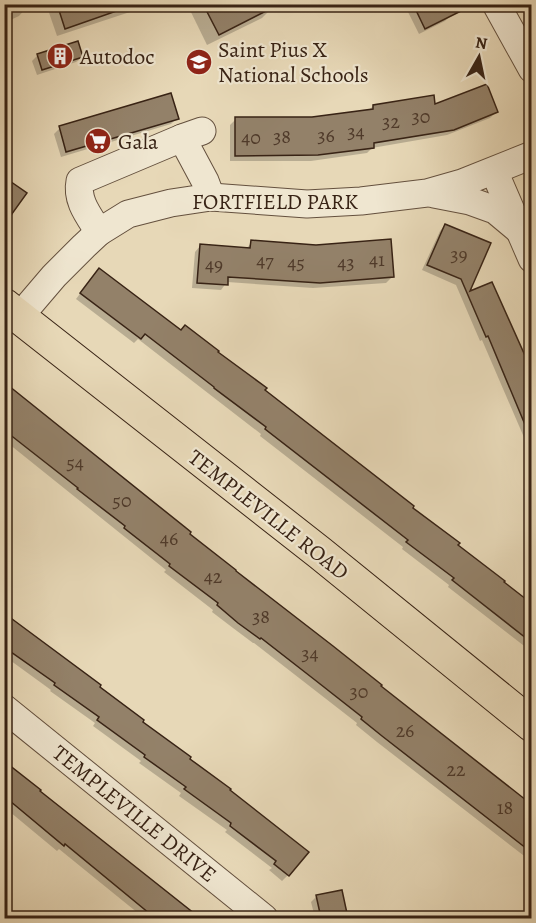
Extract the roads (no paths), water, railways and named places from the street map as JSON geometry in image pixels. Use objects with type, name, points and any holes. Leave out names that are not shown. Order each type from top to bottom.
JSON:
[{"type":"main road","name":"TEMPLEVILLE ROAD","points":[[12,311],[320,553],[531,725]]},
{"type":"street","points":[[496,4],[531,69]]},
{"type":"street","points":[[99,232],[79,200],[80,181],[192,134],[211,197]]},
{"type":"street","name":"FORTFIELD PARK","points":[[12,311],[54,276],[99,232],[128,214],[171,203],[211,197],[307,204],[361,201],[427,193],[462,183],[531,155]]},
{"type":"street","points":[[494,171],[531,260]]},
{"type":"street","points":[[427,193],[470,201],[495,210],[519,230]]},
{"type":"street","name":"TEMPLEVILLE DRIVE","points":[[4,708],[264,918]]},
{"type":"place","name":"Autodoc","points":[[60,56]]},
{"type":"place","name":"Saint Pius X National Schools","points":[[199,62]]},
{"type":"place","name":"Gala","points":[[98,141]]}]
